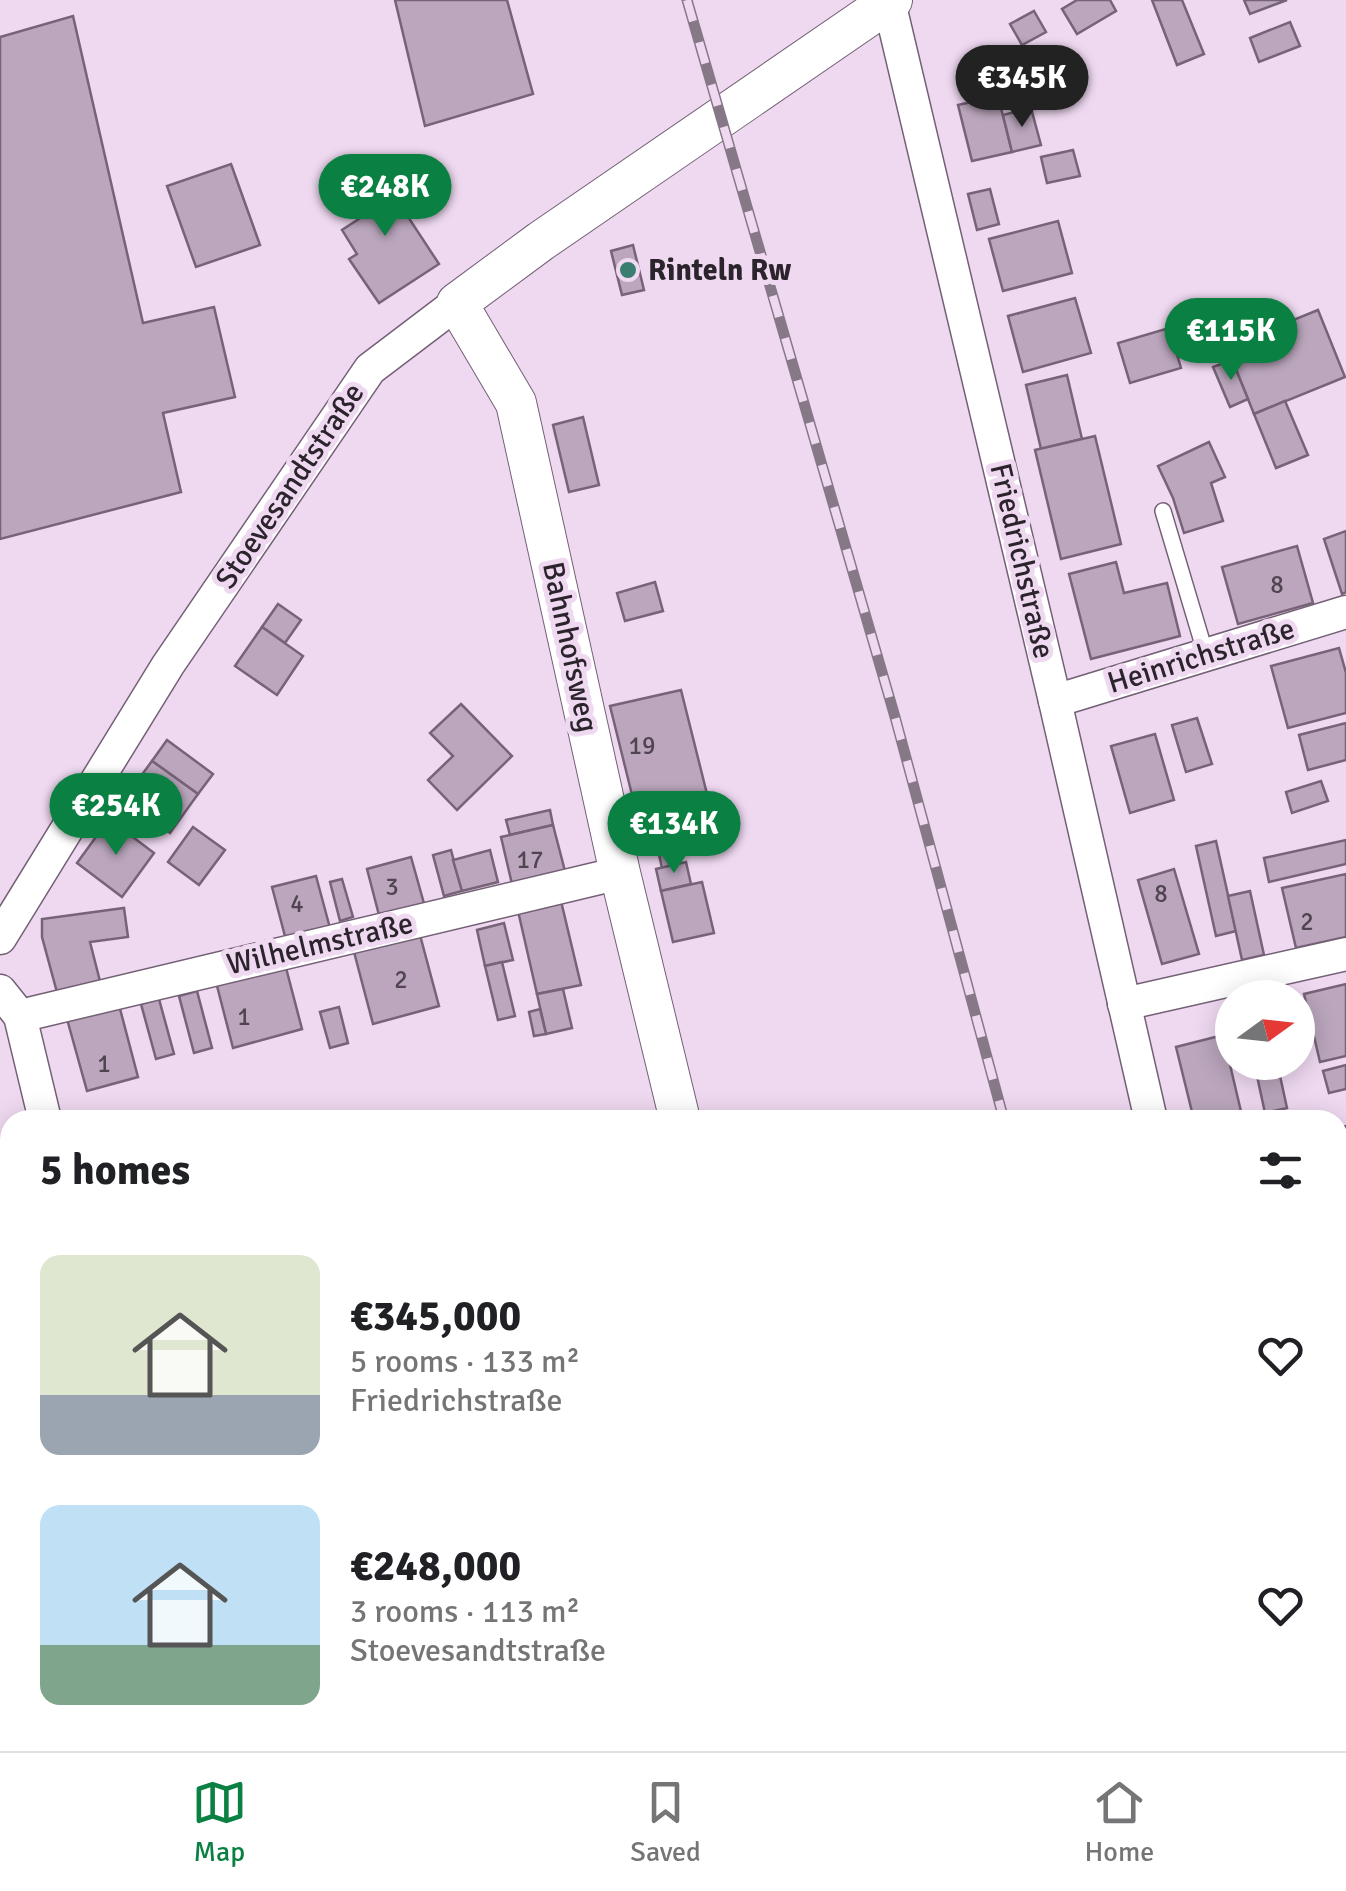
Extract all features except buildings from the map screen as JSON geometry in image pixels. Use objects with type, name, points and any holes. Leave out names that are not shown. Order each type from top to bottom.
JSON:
[{"type":"street","name":"Stoevesandtstraße","points":[[0,938],[168,665],[370,369],[541,241],[879,4]]},
{"type":"street","name":"Friedrichstraße","points":[[879,4],[1056,701],[1149,1110]]},
{"type":"street","name":"Bahnhofsweg","points":[[457,303],[516,403],[620,872],[678,1110]]},
{"type":"street","name":"Heinrichstraße","points":[[1056,701],[1346,612]]},
{"type":"street","name":"Wilhelmstraße","points":[[10,1004],[620,872]]},
{"type":"street","points":[[1124,1004],[1346,954]]},
{"type":"street","points":[[10,1004],[41,1110]]},
{"type":"lane","points":[[1163,511],[1206,655]]},
{"type":"railway","points":[[687,0],[895,717],[1001,1110]]},
{"type":"place","name":"Rinteln Rw","points":[[628,270]]}]
